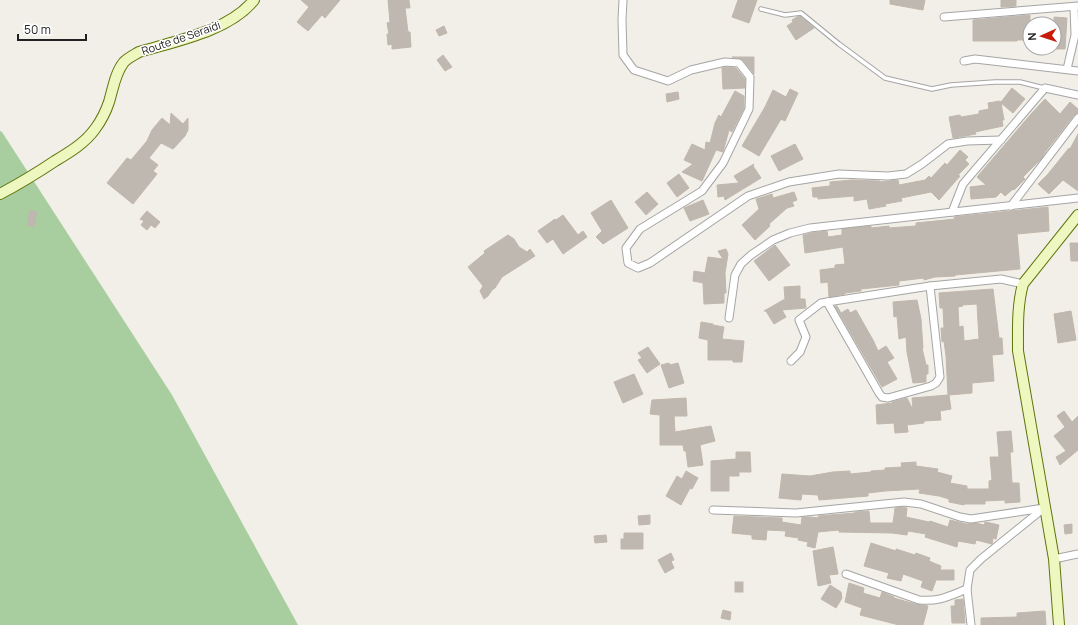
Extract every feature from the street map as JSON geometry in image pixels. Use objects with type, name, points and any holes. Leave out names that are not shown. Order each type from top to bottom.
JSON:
[{"type":"street","name":"Route de Seraïdi","points":[[0,194],[71,152],[90,136],[103,116],[117,74],[125,61],[139,52],[200,34],[221,25],[244,11],[254,0]]},
{"type":"street","points":[[623,0],[623,55],[634,70],[668,81],[691,70],[725,62],[739,63],[750,77],[749,109],[723,163],[702,191],[640,229],[626,248],[628,263],[638,268],[650,263],[748,196],[789,182],[839,174],[888,176],[906,174],[948,144],[967,141],[1001,140]]},
{"type":"street","points":[[944,17],[1076,6],[1076,35],[1067,70]]},
{"type":"street","points":[[964,60],[975,59],[1078,71]]},
{"type":"street","points":[[952,212],[963,184],[1045,88],[1078,95]]},
{"type":"street","points":[[1010,206],[1078,118]]},
{"type":"street","points":[[730,318],[735,275],[741,264],[773,240],[790,233],[810,228],[1078,198]]},
{"type":"street","points":[[1059,625],[1054,559],[1018,351],[1019,297],[1023,284],[1078,215]]},
{"type":"street","points":[[791,361],[800,352],[806,337],[799,320],[820,303],[930,286],[1001,279],[1023,284]]},
{"type":"street","points":[[828,302],[879,393],[882,397],[888,398],[931,386],[936,383],[940,377],[930,286]]},
{"type":"street","points":[[713,510],[796,513],[904,502],[922,504],[960,517],[971,519],[1044,508]]},
{"type":"street","points":[[971,625],[967,588],[970,570],[981,559],[1044,508]]},
{"type":"street","points":[[1054,559],[1078,554]]},
{"type":"street","points":[[846,574],[919,600],[930,601],[943,599],[967,588]]},
{"type":"lane","points":[[761,9],[785,15],[801,13],[838,44],[885,78],[932,89],[951,85],[995,82],[1020,82],[1045,88]]},
{"type":"green space","points":[[0,131],[172,395],[298,625],[0,625]]},
{"type":"building","points":[[301,0],[340,0],[325,18],[322,15],[308,31],[297,22],[309,7]]},
{"type":"building","points":[[388,0],[409,0],[410,8],[405,8],[408,32],[410,32],[411,47],[392,49],[392,44],[388,45],[387,34],[389,34],[387,23],[390,22]]},
{"type":"building","points":[[738,0],[757,0],[749,23],[732,17]]},
{"type":"building","points":[[890,0],[925,0],[923,10],[890,4]]},
{"type":"building","points":[[1001,0],[1016,0],[1016,6],[1001,7]]},
{"type":"building","points":[[1030,15],[1022,16],[1022,40],[1017,41],[973,41],[973,20]]},
{"type":"building","points":[[800,16],[814,28],[796,40],[787,26],[793,22],[792,20]]},
{"type":"building","points":[[1062,18],[1067,18],[1065,49],[1062,49]]},
{"type":"building","points":[[444,26],[447,33],[439,36],[436,30]]},
{"type":"building","points":[[443,55],[452,67],[445,71],[437,60]]},
{"type":"building","points":[[732,57],[754,57],[754,74],[742,59]]},
{"type":"building","points":[[722,68],[736,68],[745,79],[745,88],[723,89]]},
{"type":"building","points":[[1012,88],[1025,99],[1013,113],[1001,103],[1004,120],[1002,120],[1003,126],[975,132],[976,134],[953,138],[949,117],[979,114],[979,111],[989,109],[988,103],[1001,102]]},
{"type":"building","points":[[790,89],[798,93],[785,121],[781,119],[759,156],[742,146],[765,107],[773,90],[786,97]]},
{"type":"building","points":[[735,91],[744,96],[744,108],[732,132],[729,130],[723,152],[716,150],[702,181],[682,172],[693,164],[684,160],[692,144],[705,150],[706,142],[710,143],[715,123],[719,115],[721,117]]},
{"type":"building","points":[[678,92],[679,99],[667,102],[666,94]]},
{"type":"building","points":[[1045,99],[1060,114],[1070,102],[1078,109],[1078,113],[1074,115],[1041,159],[1023,177],[1025,179],[1014,190],[1013,189],[1005,196],[1001,192],[996,197],[971,199],[970,187],[986,185],[977,177]]},
{"type":"building","points":[[171,113],[183,124],[188,118],[188,130],[185,136],[173,149],[161,143],[149,158],[158,165],[153,171],[157,174],[133,204],[107,183],[127,158],[131,160],[147,141],[152,130],[162,118],[170,125]]},
{"type":"building","points":[[1078,134],[1078,191],[1063,180],[1049,194],[1038,184],[1069,148],[1070,149]]},
{"type":"building","points":[[795,144],[803,159],[779,171],[771,156]]},
{"type":"building","points":[[960,150],[968,157],[965,160],[969,164],[958,175],[960,176],[939,200],[931,192],[901,198],[902,201],[869,209],[867,199],[854,201],[854,196],[818,199],[818,197],[813,197],[812,188],[830,186],[830,182],[852,180],[880,182],[898,180],[899,185],[925,180],[929,176],[931,178],[945,163],[947,165]]},
{"type":"building","points":[[754,164],[753,166],[761,178],[725,200],[724,196],[718,197],[717,185],[739,183],[734,176]]},
{"type":"building","points":[[679,174],[689,188],[677,197],[667,183]]},
{"type":"building","points":[[647,192],[658,204],[646,215],[635,202]]},
{"type":"building","points":[[794,192],[797,200],[792,202],[794,206],[787,208],[769,224],[770,226],[755,240],[742,225],[759,209],[756,199],[772,194],[773,198]]},
{"type":"building","points":[[611,200],[628,228],[603,244],[596,237],[602,231],[591,213]]},
{"type":"building","points":[[703,200],[709,214],[690,221],[684,208]]},
{"type":"building","points":[[1048,207],[1049,231],[1017,234],[1020,269],[935,277],[924,280],[924,278],[899,281],[899,285],[861,289],[861,291],[829,297],[828,282],[821,283],[820,270],[835,268],[835,265],[845,264],[843,247],[805,253],[803,235],[811,233],[827,231],[828,237],[842,235],[842,229],[871,226],[871,228],[889,226],[889,228],[916,226],[916,223],[955,219],[954,217]]},
{"type":"building","points":[[30,210],[37,212],[34,227],[27,225]]},
{"type":"building","points":[[147,211],[160,222],[155,228],[151,225],[147,230],[141,225],[144,221],[140,219]]},
{"type":"building","points":[[563,215],[578,235],[583,231],[587,237],[563,254],[553,239],[547,243],[538,231]]},
{"type":"building","points":[[508,235],[514,239],[519,247],[527,252],[530,249],[535,256],[502,277],[495,288],[484,299],[480,291],[483,286],[468,267],[485,253],[484,251]]},
{"type":"building","points":[[1070,243],[1078,243],[1078,261],[1071,261]]},
{"type":"building","points":[[775,245],[790,265],[769,281],[754,261]]},
{"type":"building","points":[[726,249],[728,254],[725,273],[726,293],[724,293],[724,303],[704,304],[703,283],[693,281],[694,271],[705,273],[708,257],[723,259],[718,251]]},
{"type":"building","points":[[800,286],[800,299],[805,299],[806,308],[782,310],[786,317],[774,324],[766,311],[764,311],[785,299],[784,287]]},
{"type":"building","points":[[993,289],[999,338],[1002,338],[1003,354],[992,355],[994,381],[972,383],[972,393],[949,395],[951,409],[940,411],[941,420],[924,421],[924,423],[907,425],[908,432],[895,433],[894,423],[877,424],[876,405],[892,403],[907,398],[913,410],[912,398],[948,395],[946,356],[944,341],[942,342],[941,328],[944,328],[943,308],[940,308],[939,293]],"holes":[[[977,304],[979,339],[964,341],[963,326],[959,327],[958,307],[963,306],[962,305]]]},
{"type":"building","points":[[917,300],[921,319],[922,348],[926,365],[928,365],[928,374],[926,374],[926,382],[913,383],[907,352],[906,337],[899,339],[897,316],[894,317],[893,302]]},
{"type":"building","points":[[835,306],[837,306],[841,313],[848,309],[850,313],[856,310],[878,351],[886,346],[894,358],[887,362],[897,379],[882,387]]},
{"type":"building","points":[[1071,311],[1076,340],[1058,343],[1054,314]]},
{"type":"building","points":[[701,322],[724,327],[722,339],[744,341],[742,362],[733,362],[733,360],[708,360],[708,340],[699,338]]},
{"type":"building","points":[[648,347],[660,364],[647,373],[638,360],[642,358],[638,353]]},
{"type":"building","points":[[669,363],[670,365],[678,363],[684,383],[669,388],[661,365]]},
{"type":"building","points":[[634,374],[643,394],[623,403],[614,382]]},
{"type":"building","points":[[686,398],[687,416],[674,416],[675,432],[711,426],[715,441],[700,445],[703,465],[688,467],[686,451],[684,451],[683,445],[660,445],[660,415],[650,414],[652,400]]},
{"type":"building","points":[[1064,411],[1072,422],[1078,416],[1078,450],[1060,465],[1056,457],[1066,451],[1054,436],[1065,427],[1057,416]]},
{"type":"building","points":[[1011,431],[1013,452],[1010,452],[1012,483],[1019,483],[1020,502],[1005,503],[1005,500],[985,501],[985,504],[964,505],[949,502],[949,499],[939,496],[919,493],[920,489],[885,491],[868,493],[868,496],[819,500],[818,495],[802,494],[801,500],[779,498],[782,474],[810,476],[850,471],[850,474],[885,470],[885,468],[902,467],[901,463],[916,462],[916,466],[938,469],[937,472],[952,476],[950,483],[967,486],[967,489],[989,489],[989,481],[992,480],[990,457],[999,457],[997,432]]},
{"type":"building","points":[[736,452],[750,452],[751,472],[739,472],[739,476],[729,476],[729,491],[711,491],[711,461],[736,459]]},
{"type":"building","points":[[686,471],[698,478],[692,489],[690,488],[681,505],[666,496],[677,476],[682,479]]},
{"type":"building","points":[[895,508],[907,508],[906,517],[930,521],[948,527],[950,520],[967,524],[976,523],[984,525],[986,522],[999,525],[996,539],[993,538],[992,544],[976,540],[975,544],[958,541],[957,547],[925,537],[926,534],[908,531],[907,535],[892,533],[839,532],[839,530],[818,532],[815,548],[807,546],[808,542],[798,540],[799,538],[785,536],[786,531],[767,530],[766,540],[752,539],[752,535],[732,533],[734,516],[782,518],[782,522],[801,525],[802,517],[819,518],[818,516],[869,511],[870,523],[893,523]]},
{"type":"building","points":[[650,515],[650,524],[639,525],[638,516]]},
{"type":"building","points":[[1072,524],[1072,533],[1065,534],[1064,525]]},
{"type":"building","points":[[624,533],[643,533],[643,549],[621,549],[621,539],[624,539]]},
{"type":"building","points":[[606,535],[607,542],[595,543],[594,536]]},
{"type":"building","points":[[871,543],[896,551],[896,549],[915,555],[916,553],[930,558],[929,561],[941,566],[940,570],[954,570],[954,580],[936,580],[932,591],[921,587],[923,581],[903,574],[901,581],[887,578],[889,573],[864,566]]},
{"type":"building","points":[[833,547],[838,574],[829,575],[831,583],[818,586],[813,551]]},
{"type":"building","points":[[671,553],[674,560],[671,561],[674,568],[665,573],[658,560]]},
{"type":"building","points":[[735,582],[743,582],[743,592],[735,592]]},
{"type":"building","points":[[849,583],[864,588],[863,593],[880,598],[882,592],[894,598],[928,606],[923,625],[899,625],[860,615],[862,608],[845,602]]},
{"type":"building","points":[[830,585],[841,592],[842,598],[836,608],[821,599]]},
{"type":"building","points":[[963,599],[965,623],[952,623],[951,606],[955,606],[955,600]]},
{"type":"building","points":[[723,610],[731,612],[730,620],[721,618]]},
{"type":"building","points":[[1045,611],[1046,625],[981,625],[981,618],[1017,617],[1017,613]]}]
